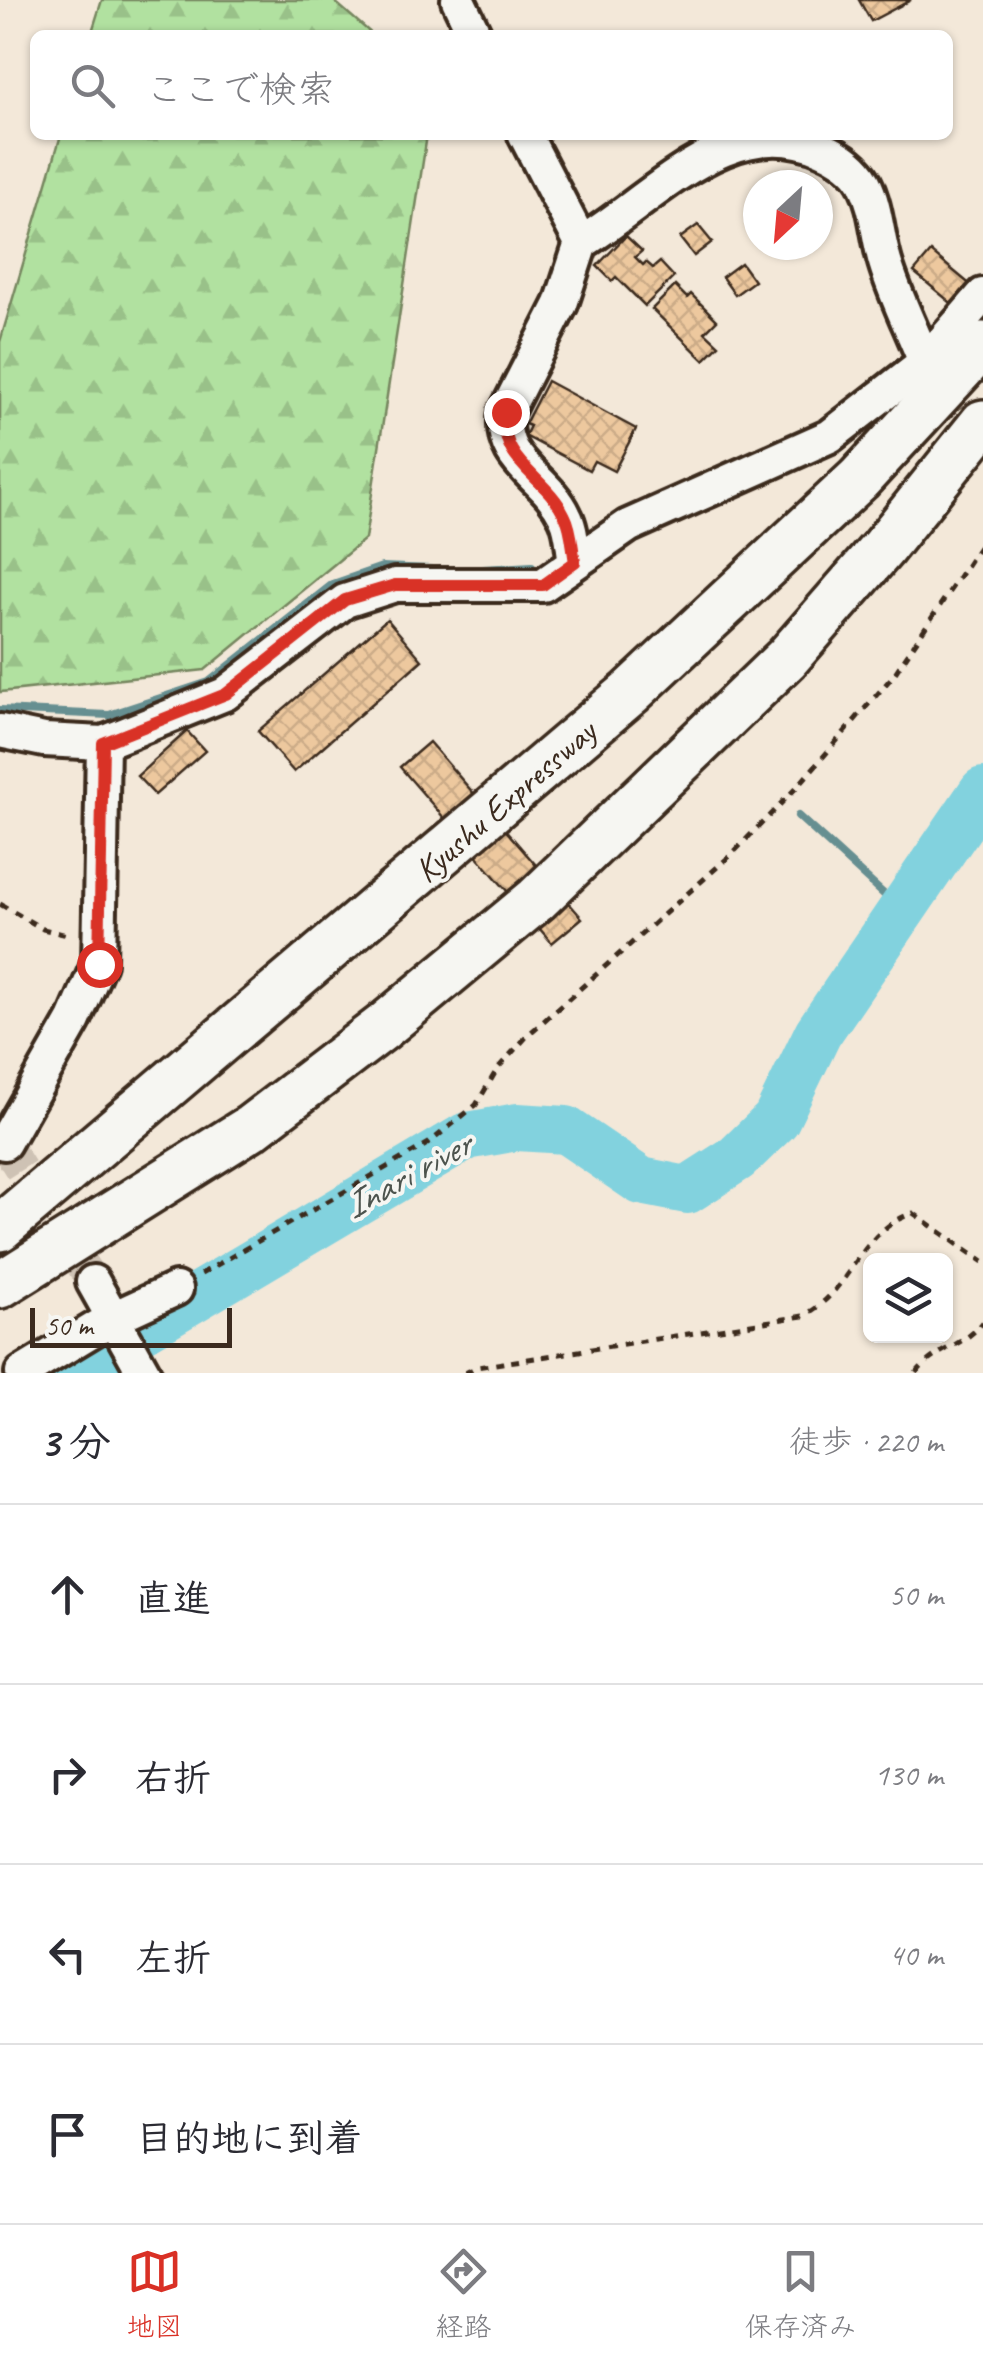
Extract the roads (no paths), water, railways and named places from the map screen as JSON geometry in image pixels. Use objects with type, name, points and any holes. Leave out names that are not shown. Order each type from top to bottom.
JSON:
[{"type":"highway","name":"Kyushu Expressway","points":[[0,1228],[630,692],[858,479],[983,345]]},
{"type":"highway","points":[[0,1285],[252,1127],[383,1027],[536,898],[787,658],[882,549],[983,422]]},
{"type":"street","points":[[458,0],[473,30]]},
{"type":"street","points":[[529,140],[581,243]]},
{"type":"street","points":[[575,562],[566,517],[514,458],[503,430],[506,412],[561,304],[581,243],[705,158],[742,140]]},
{"type":"street","points":[[796,140],[842,157],[862,179],[878,221],[885,262],[925,362]]},
{"type":"street","points":[[0,731],[44,740],[103,743],[226,694],[345,600],[395,585],[543,585],[628,526],[830,436],[925,362],[983,295]]},
{"type":"street","points":[[4,1144],[74,1020],[99,964],[103,743]]},
{"type":"street","points":[[93,1282],[144,1373]]},
{"type":"street","points":[[22,1373],[111,1320],[176,1289]]},
{"type":"waterway","points":[[482,569],[532,566]]},
{"type":"waterway","points":[[0,710],[109,715],[209,682],[333,584],[382,567],[433,569]]},
{"type":"waterway","name":"Inari river","points":[[68,1373],[467,1136],[517,1127],[566,1130],[641,1181],[687,1190],[737,1158],[776,1120],[818,1033],[983,791]]},
{"type":"waterway","points":[[798,816],[899,908]]},
{"type":"tunnel","points":[[4,1143],[93,1282]]}]
